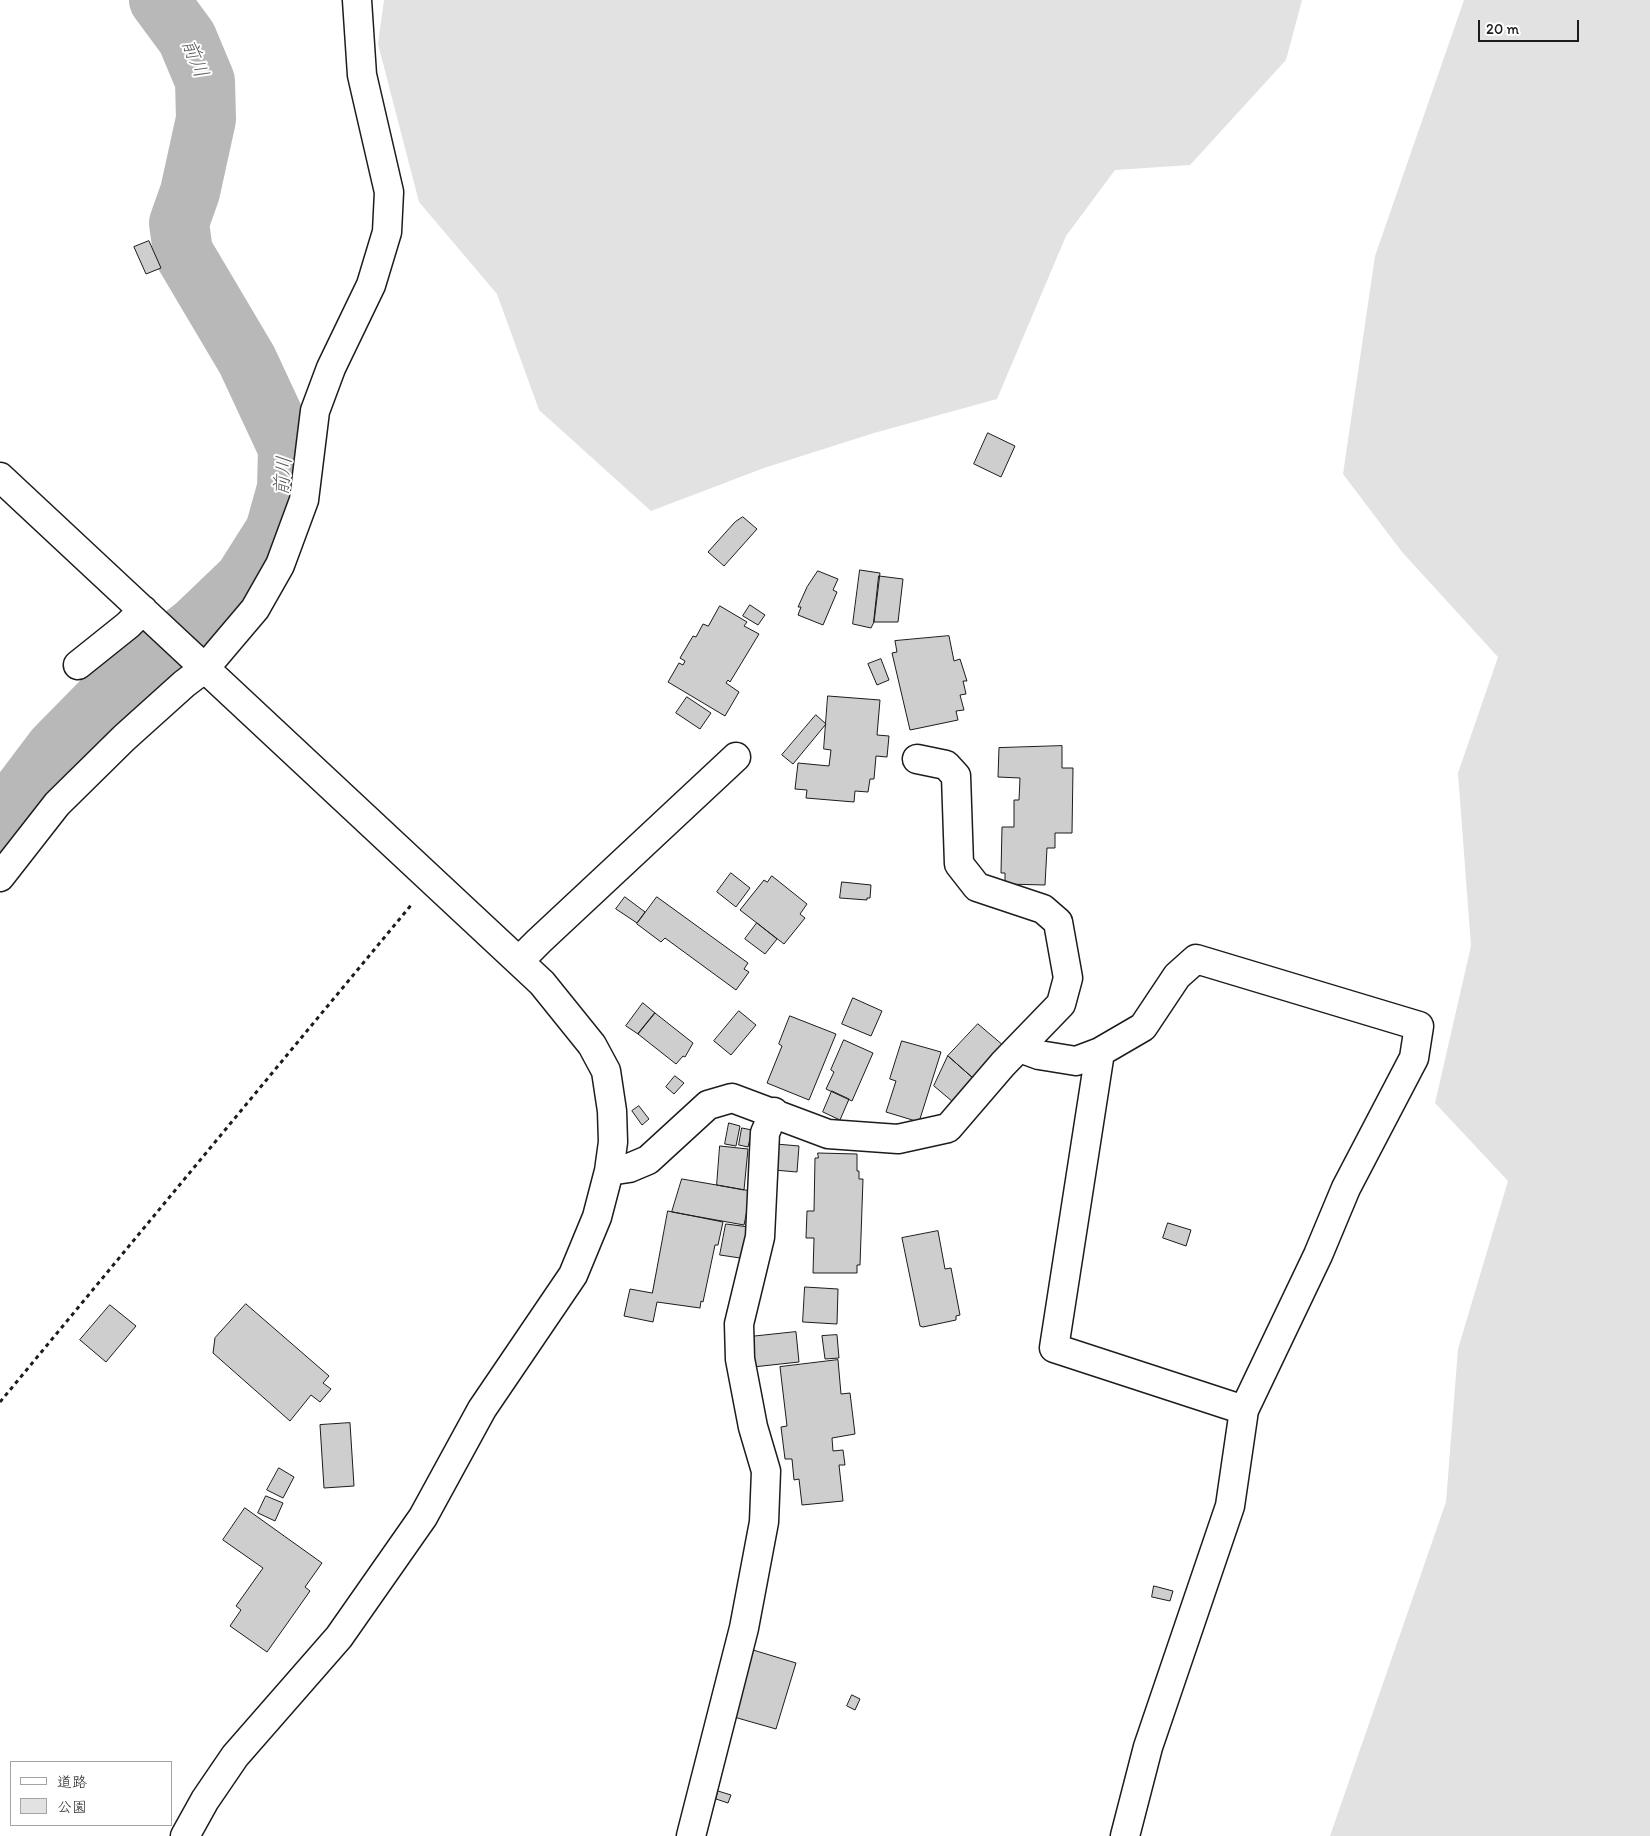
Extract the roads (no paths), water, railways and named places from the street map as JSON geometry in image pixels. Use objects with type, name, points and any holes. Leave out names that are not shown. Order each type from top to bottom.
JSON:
[{"type":"street","points":[[0,876],[57,804],[124,738],[184,684],[199,662],[255,609],[280,565],[304,500],[315,411],[330,368],[371,285],[387,232],[389,192],[362,75],[357,0]]},
{"type":"street","points":[[0,477],[431,881],[520,960],[542,983],[592,1046],[606,1071],[612,1111],[613,1142],[609,1171],[598,1217],[574,1275],[482,1409],[423,1517],[339,1637],[235,1756],[205,1800],[185,1836]]},
{"type":"street","points":[[78,665],[128,625],[151,617]]},
{"type":"street","points":[[520,960],[736,756]]},
{"type":"street","points":[[609,1171],[629,1168],[648,1160],[708,1105],[732,1098],[774,1112],[828,1134],[898,1139],[948,1128],[1061,1004],[1068,978],[1058,922],[1044,909],[978,887],[959,864],[956,776],[946,765],[918,759]]},
{"type":"street","points":[[1020,1048],[1039,1055],[1076,1061],[1100,1052],[1143,1027],[1177,976],[1196,960],[1419,1026],[1414,1058],[1346,1188],[1318,1255],[1244,1410],[1230,1506],[1148,1747],[1125,1836]]},
{"type":"street","points":[[1100,1052],[1054,1348],[1244,1410]]},
{"type":"street","points":[[691,1836],[744,1628],[764,1522],[766,1471],[754,1427],[740,1359],[739,1324],[760,1237],[765,1134],[774,1112]]},
{"type":"waterway","name":"前川","points":[[0,822],[55,749],[111,692],[196,626],[244,580],[275,531],[287,488],[288,448],[247,360],[183,252],[179,223],[190,192],[206,119],[205,81],[187,38],[159,0]]}]
